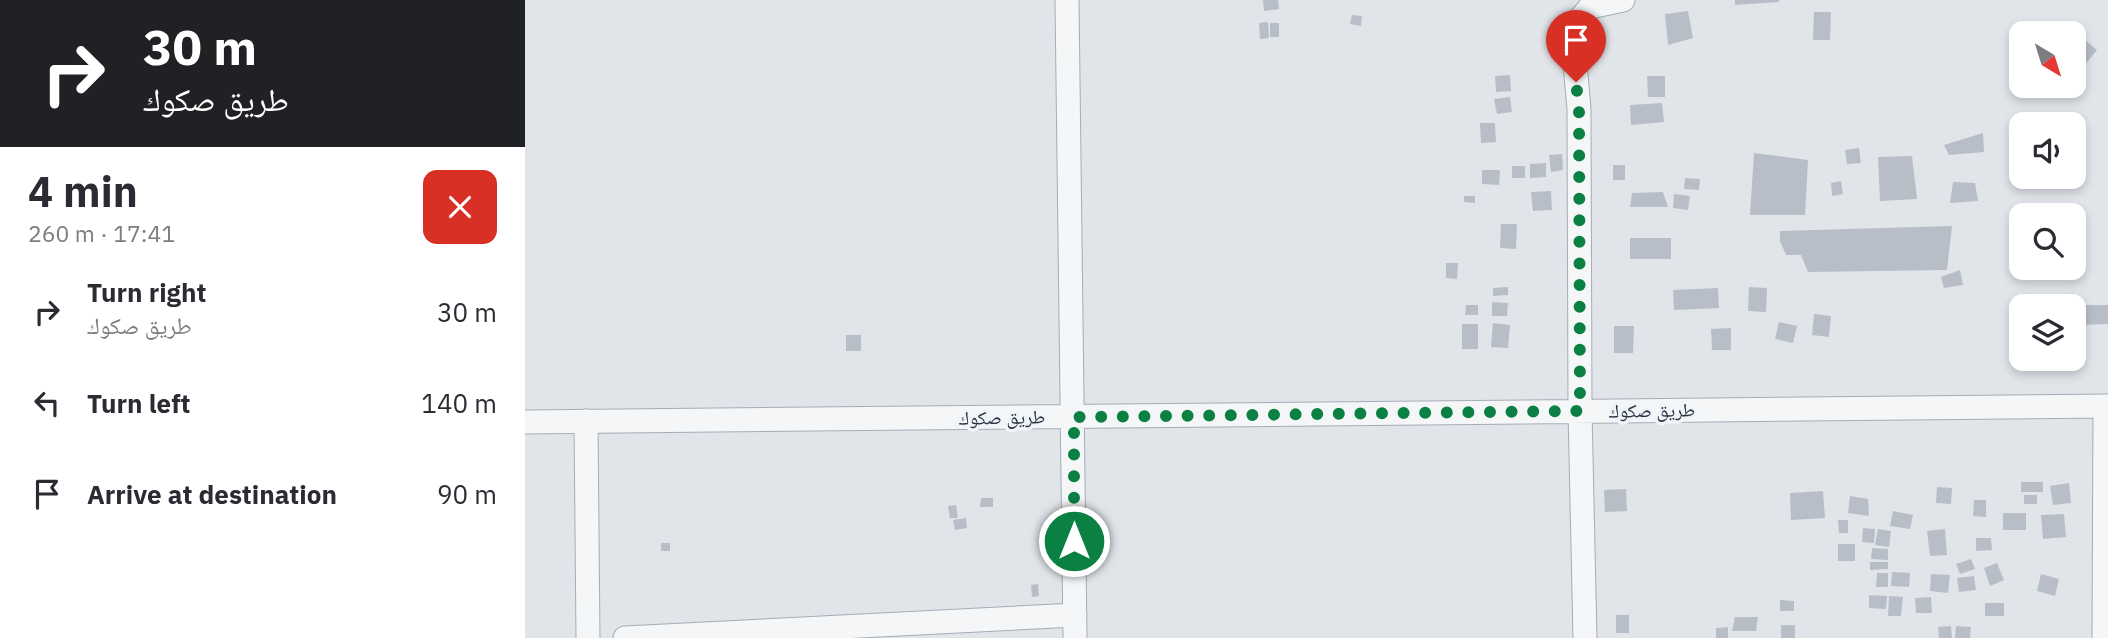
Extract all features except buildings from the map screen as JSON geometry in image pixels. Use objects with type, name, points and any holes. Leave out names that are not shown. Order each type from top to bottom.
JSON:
[{"type":"street","points":[[625,638],[1075,627],[1067,0]]},
{"type":"street","points":[[1585,638],[1580,411],[1579,109],[1572,29],[1590,7],[1623,0]]},
{"type":"street","points":[[2104,638],[2107,406]]},
{"type":"street","name":"طريق صكوك","points":[[525,422],[2107,406]]},
{"type":"street","points":[[586,421],[588,638]]},
{"type":"route","points":[[1074,541],[1074,417],[1580,411],[1579,109],[1576,82]]}]
